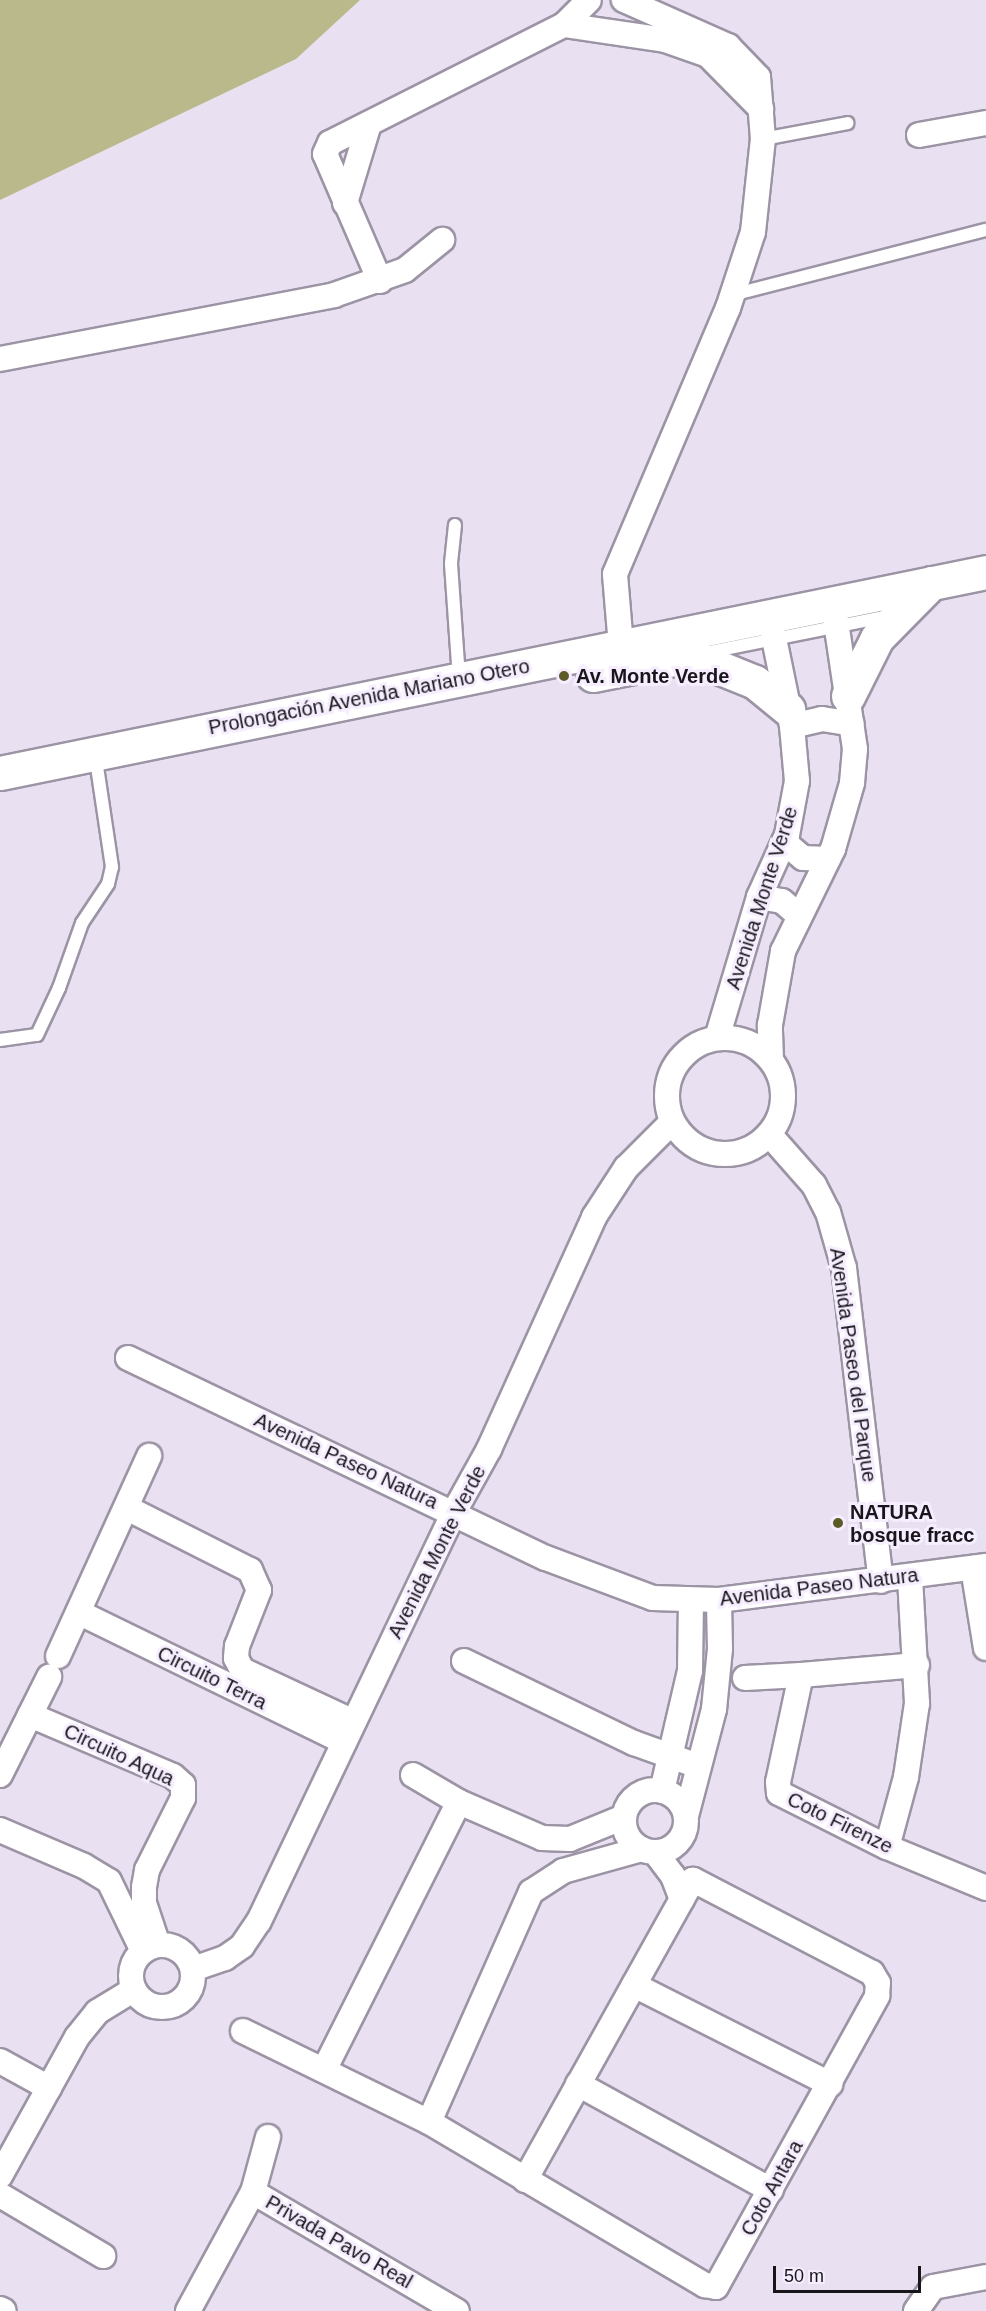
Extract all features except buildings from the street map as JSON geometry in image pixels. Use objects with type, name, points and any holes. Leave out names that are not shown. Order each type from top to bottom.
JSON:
[{"type":"street","points":[[380,281],[325,154],[330,143],[564,25],[589,0]]},
{"type":"street","points":[[621,646],[615,574],[732,294],[753,232],[763,139],[758,78],[728,46],[624,0]]},
{"type":"street","points":[[564,25],[665,40],[708,55],[761,109]]},
{"type":"street","points":[[919,135],[986,123]]},
{"type":"street","points":[[345,203],[369,124]]},
{"type":"street","points":[[0,359],[294,305],[380,281],[405,270],[442,240]]},
{"type":"street","name":"Prolongación Avenida Mariano Otero","points":[[0,773],[328,704],[621,646],[772,627],[835,614],[931,583],[986,572]]},
{"type":"street","points":[[328,704],[409,710],[680,658],[703,661],[736,672],[790,717],[822,719],[850,710],[868,652],[931,583]]},
{"type":"street","name":"Avenida Monte Verde","points":[[771,1060],[770,1025],[777,976],[798,915],[828,859],[852,783],[855,749],[835,614]]},
{"type":"street","name":"Avenida Monte Verde","points":[[717,1038],[759,897],[784,842],[797,781],[790,717],[772,627]]},
{"type":"street","points":[[784,842],[803,858],[828,859]]},
{"type":"street","points":[[759,897],[782,901],[798,915]]},
{"type":"street","points":[[717,1038],[746,1042],[771,1060],[783,1092],[781,1114],[769,1134],[751,1148],[718,1154],[696,1147],[672,1122],[666,1099],[670,1074],[689,1050],[717,1038]]},
{"type":"street","name":"Avenida Monte Verde","points":[[193,1969],[225,1958],[242,1946],[259,1921],[454,1512],[489,1449],[594,1217],[626,1168],[672,1122]]},
{"type":"street","name":"Avenida Paseo del Parque","points":[[769,1134],[814,1185],[828,1212],[844,1268],[881,1581]]},
{"type":"street","name":"Avenida Paseo Natura","points":[[128,1358],[605,1582],[653,1598],[719,1600],[980,1567]]},
{"type":"street","points":[[0,1775],[80,1613],[149,1456]]},
{"type":"street","points":[[127,1508],[250,1570],[259,1590],[237,1646],[236,1658],[242,1670],[349,1732]]},
{"type":"street","points":[[980,1567],[986,1648]]},
{"type":"street","points":[[887,1847],[906,1777],[917,1703],[917,1665],[910,1577]]},
{"type":"street","points":[[662,1791],[672,1758],[690,1671],[691,1600]]},
{"type":"street","points":[[525,2180],[688,1889],[678,1842],[717,1686],[719,1600]]},
{"type":"street","name":"Circuito Terra","points":[[80,1613],[349,1732]]},
{"type":"street","points":[[464,1661],[672,1758],[698,1766]]},
{"type":"street","points":[[745,1678],[917,1665]]},
{"type":"street","name":"Coto Firenze","points":[[801,1675],[778,1782],[779,1793],[887,1847],[986,1888]]},
{"type":"street","name":"Circuito Aqua","points":[[30,1715],[173,1776],[183,1785],[183,1798],[147,1870],[144,1903],[150,1948]]},
{"type":"street","points":[[413,1775],[459,1802],[533,1836],[552,1840],[570,1839],[624,1818]]},
{"type":"street","points":[[686,1816],[680,1802],[662,1791],[642,1793],[633,1799],[624,1818],[628,1836],[649,1850],[688,1889]]},
{"type":"street","points":[[324,2070],[459,1802]]},
{"type":"street","points":[[0,1830],[84,1866],[109,1881],[150,1948]]},
{"type":"street","points":[[429,2122],[531,1892],[563,1871],[678,1842]]},
{"type":"street","name":"Coto Antara","points":[[243,2031],[429,2122],[705,2285],[716,2287],[877,1996],[878,1983],[872,1973],[688,1889]]},
{"type":"street","points":[[150,1948],[177,1948],[193,1969],[190,1991],[176,2004],[156,2007],[147,2004],[134,1990],[131,1970],[150,1948]]},
{"type":"street","points":[[634,1985],[830,2084]]},
{"type":"street","points":[[0,2176],[77,2037],[97,2012],[134,1990]]},
{"type":"street","points":[[0,2061],[49,2088]]},
{"type":"street","points":[[578,2084],[771,2190]]},
{"type":"street","points":[[188,2311],[253,2192],[268,2137]]},
{"type":"street","name":"Privada Pavo Real","points":[[253,2192],[457,2311]]},
{"type":"street","points":[[0,2195],[103,2256]]},
{"type":"street","points":[[916,2311],[933,2287],[986,2277]]},
{"type":"street","points":[[0,2309],[4,2311]]},
{"type":"lane","points":[[763,139],[848,123]]},
{"type":"lane","points":[[732,294],[986,230]]},
{"type":"lane","points":[[455,525],[452,564],[459,679]]},
{"type":"lane","points":[[835,614],[901,614]]},
{"type":"lane","points":[[680,658],[772,627]]},
{"type":"lane","points":[[0,1040],[37,1035],[56,997],[82,923],[108,884],[112,867],[95,753]]},
{"type":"shaded area","points":[[0,0],[360,0],[296,59],[0,200]]},
{"type":"place","name":"Av. Monte Verde","points":[[564,676]]},
{"type":"place","name":"NATURA bosque fracc","points":[[838,1523]]}]
